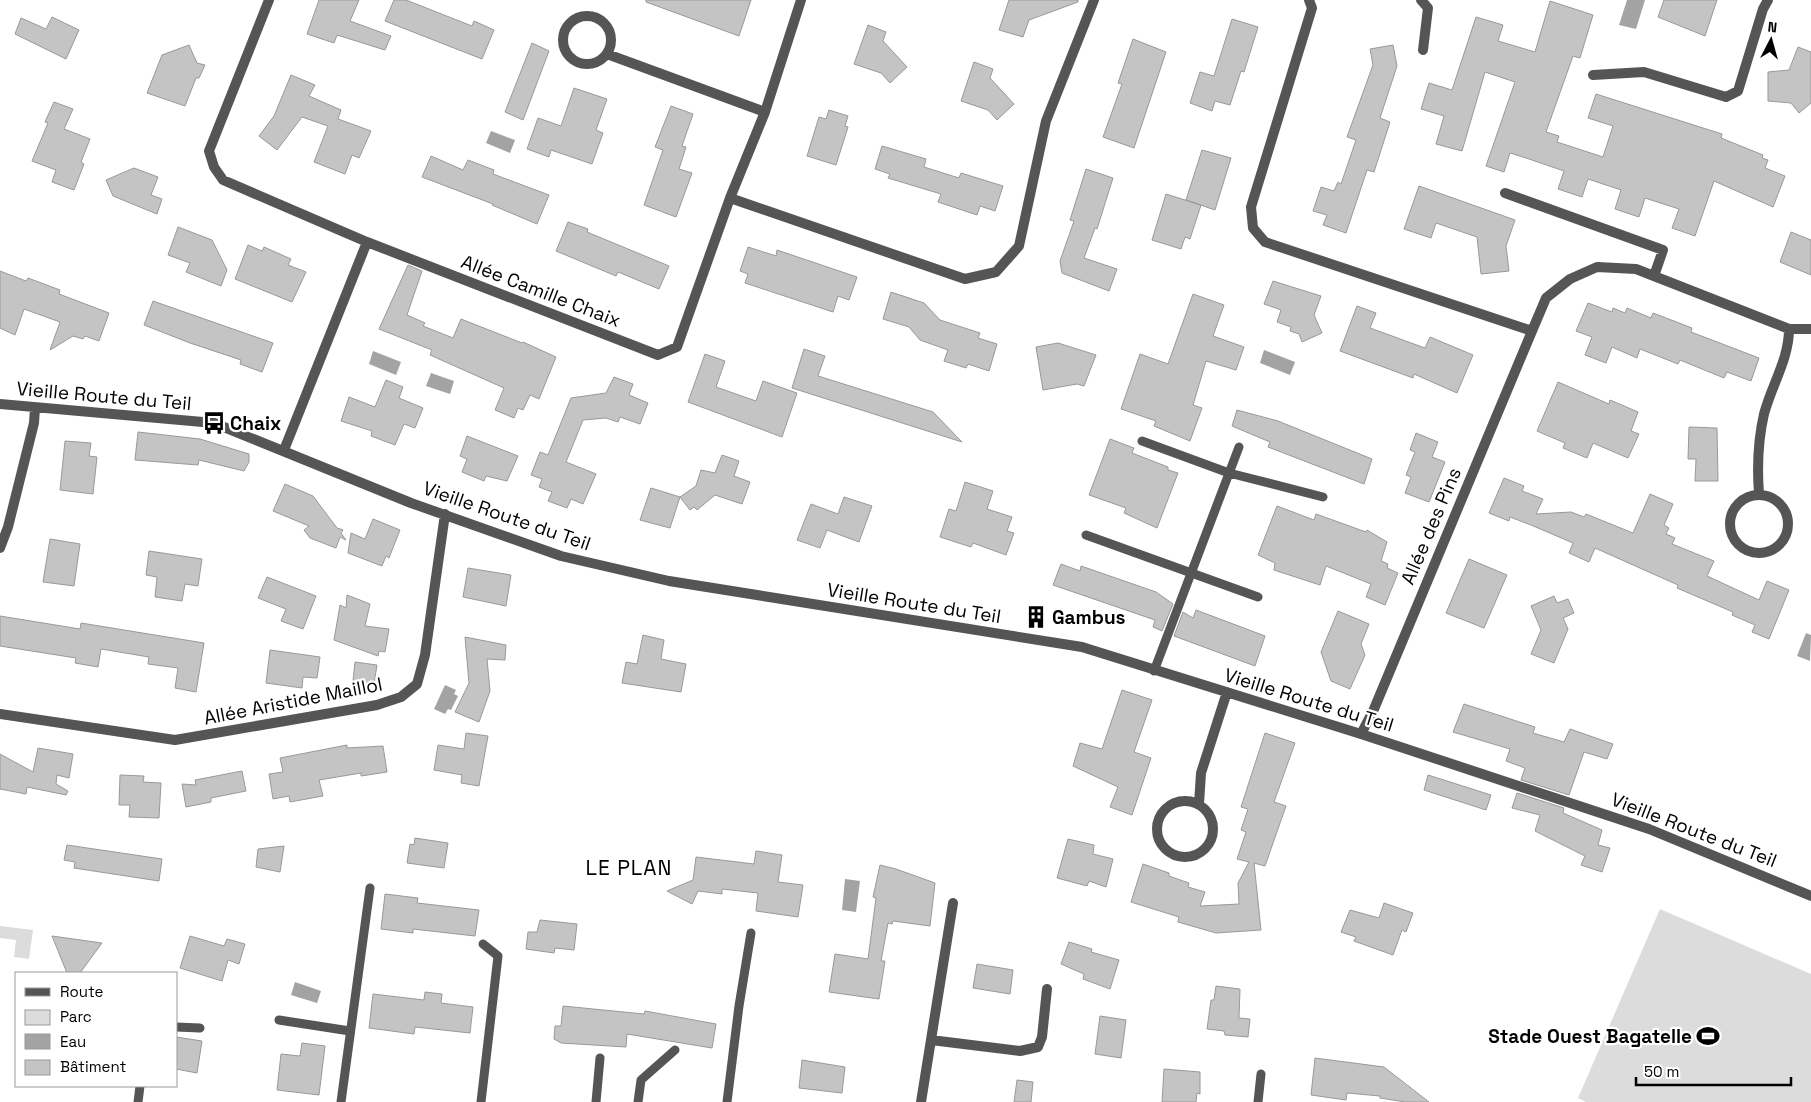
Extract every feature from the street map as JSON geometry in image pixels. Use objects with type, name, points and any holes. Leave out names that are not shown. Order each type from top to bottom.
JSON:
[{"type":"street","name":"Allée Camille Chaix","points":[[269,0],[209,151],[214,167],[223,180],[367,242],[658,355],[677,347],[730,198],[764,112],[801,0]]},
{"type":"street","points":[[730,198],[965,279],[996,272],[1020,246],[1046,121],[1094,0]]},
{"type":"street","points":[[1309,0],[1312,8],[1251,207],[1253,228],[1265,242],[1532,331]]},
{"type":"street","points":[[1421,0],[1428,8],[1423,50]]},
{"type":"street","points":[[1593,76],[1644,72],[1726,97],[1738,91],[1763,9],[1768,0]]},
{"type":"street","points":[[587,16],[601,20],[610,32],[611,40],[606,54],[593,64],[576,62],[565,50],[563,34],[572,20],[587,16]]},
{"type":"street","points":[[606,54],[764,112]]},
{"type":"street","points":[[1505,193],[1664,250],[1654,276]]},
{"type":"street","points":[[284,450],[367,242]]},
{"type":"street","name":"Allée des Pins","points":[[1361,734],[1374,709],[1546,298],[1570,279],[1598,267],[1636,269],[1789,329]]},
{"type":"street","points":[[1759,494],[1757,464],[1764,413],[1789,346],[1789,329],[1811,329]]},
{"type":"street","name":"Vieille Route du Teil","points":[[0,404],[214,423],[411,503],[561,556],[669,581],[1082,647],[1361,734],[1650,829],[1811,896]]},
{"type":"street","points":[[0,548],[8,527],[34,423],[35,408]]},
{"type":"street","points":[[1759,494],[1777,501],[1784,508],[1788,526],[1780,544],[1763,553],[1754,553],[1737,543],[1732,535],[1730,516],[1741,500],[1759,494]]},
{"type":"street","name":"Allée Aristide Maillol","points":[[0,714],[175,740],[376,705],[401,697],[417,684],[425,655],[445,514]]},
{"type":"street","points":[[1199,804],[1200,773],[1227,692]]},
{"type":"street","points":[[1183,801],[1199,804],[1207,811],[1213,826],[1212,836],[1205,848],[1190,856],[1171,853],[1161,843],[1158,834],[1157,824],[1162,813],[1168,806],[1183,801]]},
{"type":"street","points":[[921,1102],[953,903]]},
{"type":"street","points":[[931,1040],[1020,1051],[1038,1047],[1042,1037],[1047,989]]},
{"type":"lane","points":[[1142,441],[1229,473],[1323,497]]},
{"type":"lane","points":[[1154,671],[1238,447]]},
{"type":"lane","points":[[1086,535],[1258,597]]},
{"type":"lane","points":[[341,1102],[370,888]]},
{"type":"lane","points":[[727,1102],[739,1006],[751,933]]},
{"type":"lane","points":[[481,1102],[498,956],[483,944]]},
{"type":"lane","points":[[279,1020],[350,1031]]},
{"type":"lane","points":[[178,1027],[200,1028]]},
{"type":"lane","points":[[638,1102],[641,1080],[675,1050]]},
{"type":"lane","points":[[596,1102],[600,1058]]},
{"type":"lane","points":[[1258,1102],[1261,1074]]},
{"type":"lane","points":[[138,1102],[140,1087]]},
{"type":"green space","name":"Stade Ouest Bagatelle","points":[[1660,909],[1811,974],[1811,1102],[1586,1102],[1578,1098]]},
{"type":"green space","points":[[0,926],[33,930],[29,959],[14,957],[16,940],[0,938]]},
{"type":"water","points":[[1627,0],[1645,0],[1636,29],[1619,25]]},
{"type":"water","points":[[491,131],[515,140],[510,153],[486,143]]},
{"type":"water","points":[[1264,350],[1295,362],[1290,375],[1260,363]]},
{"type":"water","points":[[373,351],[401,362],[396,375],[369,364]]},
{"type":"water","points":[[431,373],[454,381],[450,394],[426,386]]},
{"type":"water","points":[[1806,633],[1811,635],[1810,661],[1797,656]]},
{"type":"water","points":[[445,685],[456,690],[454,694],[458,696],[451,710],[448,709],[445,714],[434,709]]},
{"type":"water","points":[[845,879],[860,881],[856,912],[842,910]]},
{"type":"water","points":[[295,982],[321,991],[317,1003],[291,995]]},
{"type":"building","points":[[319,0],[359,0],[350,21],[391,36],[385,50],[337,35],[334,43],[307,34]]},
{"type":"building","points":[[394,0],[406,0],[472,26],[474,21],[494,30],[482,59],[385,21]]},
{"type":"building","points":[[646,0],[751,0],[739,36],[646,2]]},
{"type":"building","points":[[1009,0],[1078,0],[1078,2],[1029,20],[1023,37],[999,30]]},
{"type":"building","points":[[1664,0],[1717,0],[1705,36],[1658,17]]},
{"type":"building","points":[[1550,1],[1593,15],[1580,58],[1573,56],[1546,132],[1559,136],[1557,142],[1603,157],[1613,126],[1588,118],[1596,94],[1722,134],[1721,138],[1763,155],[1762,158],[1768,160],[1765,168],[1785,176],[1773,207],[1714,181],[1695,236],[1672,228],[1679,209],[1645,198],[1639,217],[1615,209],[1621,190],[1588,179],[1582,197],[1558,189],[1564,171],[1510,153],[1504,172],[1486,166],[1515,82],[1485,72],[1462,151],[1436,144],[1444,116],[1421,109],[1429,83],[1452,90],[1476,17],[1503,25],[1498,41],[1535,52]]},
{"type":"building","points":[[52,17],[79,30],[66,59],[15,34],[21,18],[46,29]]},
{"type":"building","points":[[1232,19],[1258,27],[1244,72],[1241,71],[1230,105],[1215,101],[1212,111],[1190,103],[1200,72],[1214,76]]},
{"type":"building","points":[[868,25],[886,32],[883,41],[907,67],[890,83],[881,73],[854,64]]},
{"type":"building","points":[[1133,39],[1166,52],[1134,148],[1103,137],[1122,84],[1118,83]]},
{"type":"building","points":[[532,43],[549,51],[523,120],[505,112]]},
{"type":"building","points":[[189,45],[197,63],[205,65],[199,78],[196,78],[185,106],[147,93],[162,55]]},
{"type":"building","points":[[1393,45],[1397,66],[1380,118],[1390,122],[1374,172],[1367,170],[1346,233],[1323,225],[1327,215],[1313,211],[1321,187],[1334,191],[1338,182],[1341,184],[1356,140],[1347,137],[1373,65],[1370,49]]},
{"type":"building","points":[[1798,47],[1811,52],[1811,103],[1799,113],[1791,103],[1768,101],[1768,72],[1789,70]]},
{"type":"building","points":[[974,62],[993,69],[990,78],[1014,104],[997,120],[988,110],[961,101]]},
{"type":"building","points":[[291,75],[315,85],[309,96],[341,110],[338,119],[371,131],[359,158],[352,155],[345,174],[314,162],[328,126],[302,117],[277,150],[259,136],[274,116]]},
{"type":"building","points":[[574,88],[607,99],[596,130],[603,133],[592,164],[551,150],[549,157],[527,149],[538,118],[561,126]]},
{"type":"building","points":[[54,102],[73,109],[64,129],[90,139],[81,162],[84,164],[74,190],[52,182],[56,170],[32,161],[48,123],[45,122]]},
{"type":"building","points":[[671,106],[693,114],[682,146],[686,147],[679,169],[692,173],[676,217],[644,205],[663,150],[655,147]]},
{"type":"building","points":[[829,110],[848,116],[845,126],[848,127],[836,165],[807,156],[819,117],[826,119]]},
{"type":"building","points":[[882,146],[926,159],[924,167],[959,178],[961,173],[1003,186],[995,211],[980,206],[977,215],[938,202],[941,194],[888,178],[890,174],[875,169]]},
{"type":"building","points":[[1202,150],[1231,158],[1215,210],[1186,200]]},
{"type":"building","points":[[431,156],[463,170],[468,160],[494,170],[493,174],[549,195],[537,224],[493,204],[422,177]]},
{"type":"building","points":[[134,168],[158,177],[151,195],[162,199],[157,214],[113,196],[106,180]]},
{"type":"building","points":[[1086,169],[1113,178],[1097,229],[1095,228],[1084,258],[1117,269],[1109,291],[1062,273],[1060,261],[1074,221],[1070,220]]},
{"type":"building","points":[[1419,186],[1515,220],[1506,246],[1509,271],[1481,274],[1477,237],[1436,223],[1431,238],[1404,229]]},
{"type":"building","points":[[1166,194],[1201,205],[1190,239],[1185,237],[1181,249],[1152,240]]},
{"type":"building","points":[[568,222],[588,229],[587,232],[669,266],[659,289],[618,272],[616,276],[556,251]]},
{"type":"building","points":[[178,227],[212,240],[227,270],[221,286],[186,272],[190,263],[168,255]]},
{"type":"building","points":[[1791,232],[1811,240],[1811,275],[1780,262]]},
{"type":"building","points":[[248,245],[262,251],[264,247],[291,259],[288,265],[306,272],[292,302],[235,279]]},
{"type":"building","points":[[748,247],[776,256],[777,250],[857,277],[849,300],[838,296],[833,312],[745,283],[748,274],[740,271]]},
{"type":"building","points":[[408,265],[422,271],[407,315],[425,323],[423,326],[453,338],[461,319],[523,342],[556,357],[539,399],[530,395],[523,410],[518,408],[514,418],[495,410],[504,388],[430,355],[432,350],[379,329]]},
{"type":"building","points":[[0,271],[26,281],[28,278],[60,290],[59,294],[109,313],[99,341],[85,336],[83,339],[73,336],[50,350],[60,322],[24,309],[15,335],[0,328]]},
{"type":"building","points":[[1273,281],[1321,296],[1314,315],[1322,333],[1302,342],[1299,334],[1290,331],[1291,327],[1277,322],[1281,310],[1264,304]]},
{"type":"building","points":[[891,292],[924,303],[940,320],[980,333],[978,338],[997,344],[989,371],[968,364],[966,368],[944,361],[948,350],[920,340],[909,327],[883,319]]},
{"type":"building","points":[[1193,294],[1224,305],[1213,336],[1244,347],[1236,370],[1206,361],[1193,405],[1202,408],[1190,441],[1154,426],[1156,421],[1121,409],[1140,354],[1168,364]]},
{"type":"building","points":[[153,301],[273,343],[262,372],[240,364],[241,360],[144,325]]},
{"type":"building","points":[[1588,303],[1612,312],[1613,308],[1625,313],[1627,308],[1651,318],[1653,313],[1692,328],[1691,332],[1759,358],[1751,381],[1727,372],[1724,378],[1680,360],[1678,364],[1640,349],[1637,358],[1612,347],[1606,363],[1585,355],[1592,337],[1576,331]]},
{"type":"building","points":[[1357,306],[1376,313],[1370,328],[1425,348],[1430,337],[1473,355],[1457,393],[1414,374],[1413,378],[1340,351]]},
{"type":"building","points":[[1058,343],[1096,355],[1084,386],[1077,384],[1043,390],[1036,347]]},
{"type":"building","points":[[804,349],[825,356],[818,376],[933,412],[962,442],[792,388]]},
{"type":"building","points":[[705,354],[725,361],[716,387],[756,401],[763,381],[797,393],[782,437],[688,402]]},
{"type":"building","points":[[614,377],[633,384],[629,395],[648,403],[640,424],[620,417],[618,422],[606,418],[583,420],[566,462],[596,474],[583,504],[571,499],[567,508],[548,501],[552,492],[539,487],[542,479],[531,475],[540,452],[548,455],[571,398],[606,393]]},
{"type":"building","points":[[386,380],[403,387],[399,398],[423,408],[415,428],[404,424],[395,445],[371,436],[372,431],[341,421],[349,397],[375,407]]},
{"type":"building","points":[[1558,382],[1609,404],[1610,400],[1638,412],[1631,431],[1639,434],[1628,458],[1593,443],[1587,458],[1563,448],[1565,443],[1537,431]]},
{"type":"building","points":[[1237,410],[1278,421],[1372,459],[1364,484],[1268,447],[1270,442],[1232,426]]},
{"type":"building","points":[[1689,427],[1717,428],[1718,481],[1695,481],[1696,459],[1688,459]]},
{"type":"building","points":[[138,432],[200,439],[249,454],[249,462],[244,471],[199,460],[198,465],[135,460]]},
{"type":"building","points":[[1416,433],[1438,442],[1432,457],[1445,462],[1429,502],[1405,493],[1411,477],[1406,475],[1415,452],[1410,450]]},
{"type":"building","points":[[467,436],[518,456],[507,481],[486,476],[484,481],[462,472],[467,459],[460,456]]},
{"type":"building","points":[[1110,439],[1134,448],[1132,453],[1168,467],[1168,470],[1178,473],[1157,528],[1124,513],[1126,508],[1089,495]]},
{"type":"building","points":[[65,441],[91,443],[89,456],[97,457],[93,494],[60,490]]},
{"type":"building","points":[[722,455],[739,461],[734,476],[750,482],[742,504],[715,495],[697,510],[694,507],[690,510],[680,497],[696,486],[701,470],[715,473]]},
{"type":"building","points":[[1504,478],[1524,486],[1522,491],[1543,499],[1536,514],[1571,512],[1584,517],[1586,514],[1633,533],[1650,494],[1673,504],[1664,525],[1669,528],[1666,534],[1675,538],[1672,544],[1714,561],[1707,576],[1759,600],[1767,581],[1789,590],[1769,639],[1752,632],[1755,625],[1732,615],[1733,612],[1677,588],[1678,585],[1595,548],[1589,562],[1569,553],[1573,543],[1510,517],[1509,521],[1489,513]]},
{"type":"building","points":[[965,482],[993,491],[987,509],[1012,517],[1007,531],[1014,533],[1006,555],[973,543],[971,547],[940,537],[949,509],[956,511]]},
{"type":"building","points":[[285,484],[313,496],[337,528],[343,530],[341,533],[346,540],[340,537],[336,548],[310,538],[304,530],[309,526],[273,511]]},
{"type":"building","points":[[651,488],[680,497],[670,528],[640,520]]},
{"type":"building","points":[[844,497],[872,506],[859,542],[827,530],[820,548],[797,540],[811,504],[838,514]]},
{"type":"building","points":[[1277,506],[1314,520],[1316,514],[1366,532],[1367,530],[1387,542],[1381,561],[1388,564],[1387,568],[1398,573],[1385,605],[1366,597],[1371,584],[1326,566],[1320,585],[1274,570],[1275,563],[1258,555]]},
{"type":"building","points":[[373,519],[400,530],[389,558],[386,556],[382,566],[348,553],[351,533],[365,539]]},
{"type":"building","points":[[50,539],[80,544],[74,586],[43,582]]},
{"type":"building","points":[[149,551],[202,559],[198,586],[185,584],[182,601],[155,597],[157,577],[146,575]]},
{"type":"building","points":[[1469,559],[1507,575],[1484,628],[1446,613]]},
{"type":"building","points":[[1061,564],[1080,571],[1081,566],[1156,592],[1173,604],[1162,631],[1153,627],[1155,620],[1053,585]]},
{"type":"building","points":[[468,568],[511,575],[506,606],[463,597]]},
{"type":"building","points":[[267,577],[316,596],[303,629],[281,621],[286,609],[258,598]]},
{"type":"building","points":[[347,595],[370,604],[365,626],[389,629],[385,652],[379,651],[378,656],[334,640],[340,605],[346,608]]},
{"type":"building","points":[[1554,596],[1557,603],[1568,599],[1574,613],[1563,618],[1568,629],[1554,663],[1531,654],[1541,630],[1531,606]]},
{"type":"building","points":[[1196,610],[1265,636],[1255,666],[1174,636],[1183,612],[1193,618]]},
{"type":"building","points":[[1338,611],[1369,624],[1361,644],[1365,655],[1350,689],[1331,681],[1321,652]]},
{"type":"building","points":[[0,616],[80,629],[81,623],[204,643],[196,692],[175,688],[178,668],[148,664],[149,657],[101,649],[98,667],[75,663],[76,658],[0,646]]},
{"type":"building","points":[[643,635],[664,640],[661,659],[686,664],[681,692],[622,683],[626,662],[637,664]]},
{"type":"building","points":[[465,637],[506,645],[505,660],[487,659],[490,691],[479,722],[455,712],[469,683]]},
{"type":"building","points":[[270,650],[320,657],[317,678],[303,677],[302,688],[266,683]]},
{"type":"building","points":[[355,662],[377,665],[374,684],[353,681]]},
{"type":"building","points":[[1122,690],[1152,700],[1134,752],[1151,758],[1132,815],[1110,807],[1118,787],[1073,766],[1080,743],[1102,749]]},
{"type":"building","points":[[1464,704],[1535,727],[1533,733],[1564,742],[1570,729],[1613,744],[1607,759],[1584,752],[1569,795],[1521,780],[1525,768],[1506,761],[1510,749],[1453,732]]},
{"type":"building","points":[[466,733],[488,736],[479,786],[461,783],[462,775],[434,770],[438,745],[464,749]]},
{"type":"building","points":[[1265,733],[1295,743],[1274,802],[1286,806],[1265,866],[1254,863],[1261,930],[1216,933],[1178,922],[1179,917],[1131,902],[1143,864],[1169,873],[1169,876],[1189,883],[1188,887],[1205,892],[1200,906],[1239,904],[1238,883],[1249,862],[1237,859],[1246,832],[1241,830],[1248,809],[1241,807]]},
{"type":"building","points":[[347,745],[347,748],[383,746],[387,772],[361,776],[361,773],[319,780],[323,796],[290,802],[289,796],[273,799],[269,774],[283,772],[280,758]]},
{"type":"building","points":[[38,748],[73,754],[69,778],[57,775],[56,784],[68,791],[66,795],[27,787],[26,794],[0,789],[0,754],[33,772]]},
{"type":"building","points":[[242,771],[246,791],[211,798],[211,802],[186,807],[182,784],[196,785],[195,780]]},
{"type":"building","points":[[120,775],[144,776],[143,782],[161,783],[159,818],[129,817],[130,805],[119,805]]},
{"type":"building","points":[[1428,775],[1491,795],[1486,810],[1424,790]]},
{"type":"building","points":[[1517,793],[1564,808],[1563,813],[1602,830],[1598,845],[1610,848],[1602,872],[1581,865],[1585,856],[1535,831],[1540,815],[1512,808]]},
{"type":"building","points":[[415,838],[448,843],[444,868],[407,863],[410,844],[414,845]]},
{"type":"building","points":[[1068,839],[1094,845],[1093,854],[1113,859],[1106,887],[1089,881],[1087,886],[1057,878]]},
{"type":"building","points":[[67,845],[162,859],[159,881],[74,868],[75,862],[64,860]]},
{"type":"building","points":[[284,846],[280,872],[256,867],[258,849]]},
{"type":"building","points":[[756,851],[782,855],[778,882],[803,885],[798,917],[756,911],[758,893],[722,889],[722,894],[698,891],[692,904],[667,891],[693,880],[696,857],[754,864]]},
{"type":"building","points":[[880,865],[935,883],[930,926],[893,921],[892,924],[888,923],[881,961],[885,961],[879,999],[829,992],[835,954],[868,959],[876,898],[873,897]]},
{"type":"building","points":[[385,894],[418,898],[417,903],[479,910],[475,936],[413,929],[413,933],[381,929]]},
{"type":"building","points":[[1384,903],[1413,913],[1406,932],[1402,930],[1393,955],[1354,941],[1356,937],[1341,932],[1350,910],[1379,918]]},
{"type":"building","points":[[540,920],[577,924],[574,950],[555,948],[554,953],[526,949],[528,932],[537,932]]},
{"type":"building","points":[[52,936],[102,943],[81,972],[67,972]]},
{"type":"building","points":[[190,936],[224,946],[227,939],[245,944],[239,964],[228,960],[222,981],[180,968]]},
{"type":"building","points":[[1069,942],[1092,949],[1091,952],[1119,960],[1110,989],[1083,979],[1084,974],[1061,964]]},
{"type":"building","points":[[977,964],[1013,970],[1010,994],[973,988]]},
{"type":"building","points":[[1216,986],[1240,989],[1239,1018],[1250,1019],[1248,1037],[1225,1035],[1224,1031],[1207,1029],[1211,1000],[1214,1000]]},
{"type":"building","points":[[425,992],[442,994],[441,1003],[473,1007],[470,1033],[415,1027],[414,1034],[369,1028],[373,994],[424,1000]]},
{"type":"building","points":[[563,1006],[644,1014],[645,1011],[716,1024],[712,1048],[627,1034],[626,1047],[561,1043],[554,1039],[555,1026],[561,1026]]},
{"type":"building","points":[[1100,1016],[1126,1020],[1121,1058],[1095,1054]]},
{"type":"building","points":[[178,1037],[202,1041],[197,1073],[178,1069]]},
{"type":"building","points":[[302,1043],[325,1046],[319,1095],[277,1090],[281,1054],[300,1056]]},
{"type":"building","points":[[1315,1058],[1384,1067],[1429,1102],[1405,1102],[1380,1098],[1380,1096],[1347,1093],[1346,1100],[1311,1095]]},
{"type":"building","points":[[802,1060],[845,1067],[842,1093],[799,1088]]},
{"type":"building","points":[[1164,1069],[1200,1072],[1200,1094],[1197,1093],[1196,1102],[1162,1102]]},
{"type":"building","points":[[1017,1080],[1033,1082],[1031,1102],[1014,1102]]},
{"type":"place","name":"Chaix","points":[[214,423]]},
{"type":"place","name":"Gambus","points":[[1036,617]]},
{"type":"place","name":"Stade Ouest Bagatelle","points":[[1708,1036]]},
{"type":"district","name":"LE PLAN","points":[[629,867]]}]
